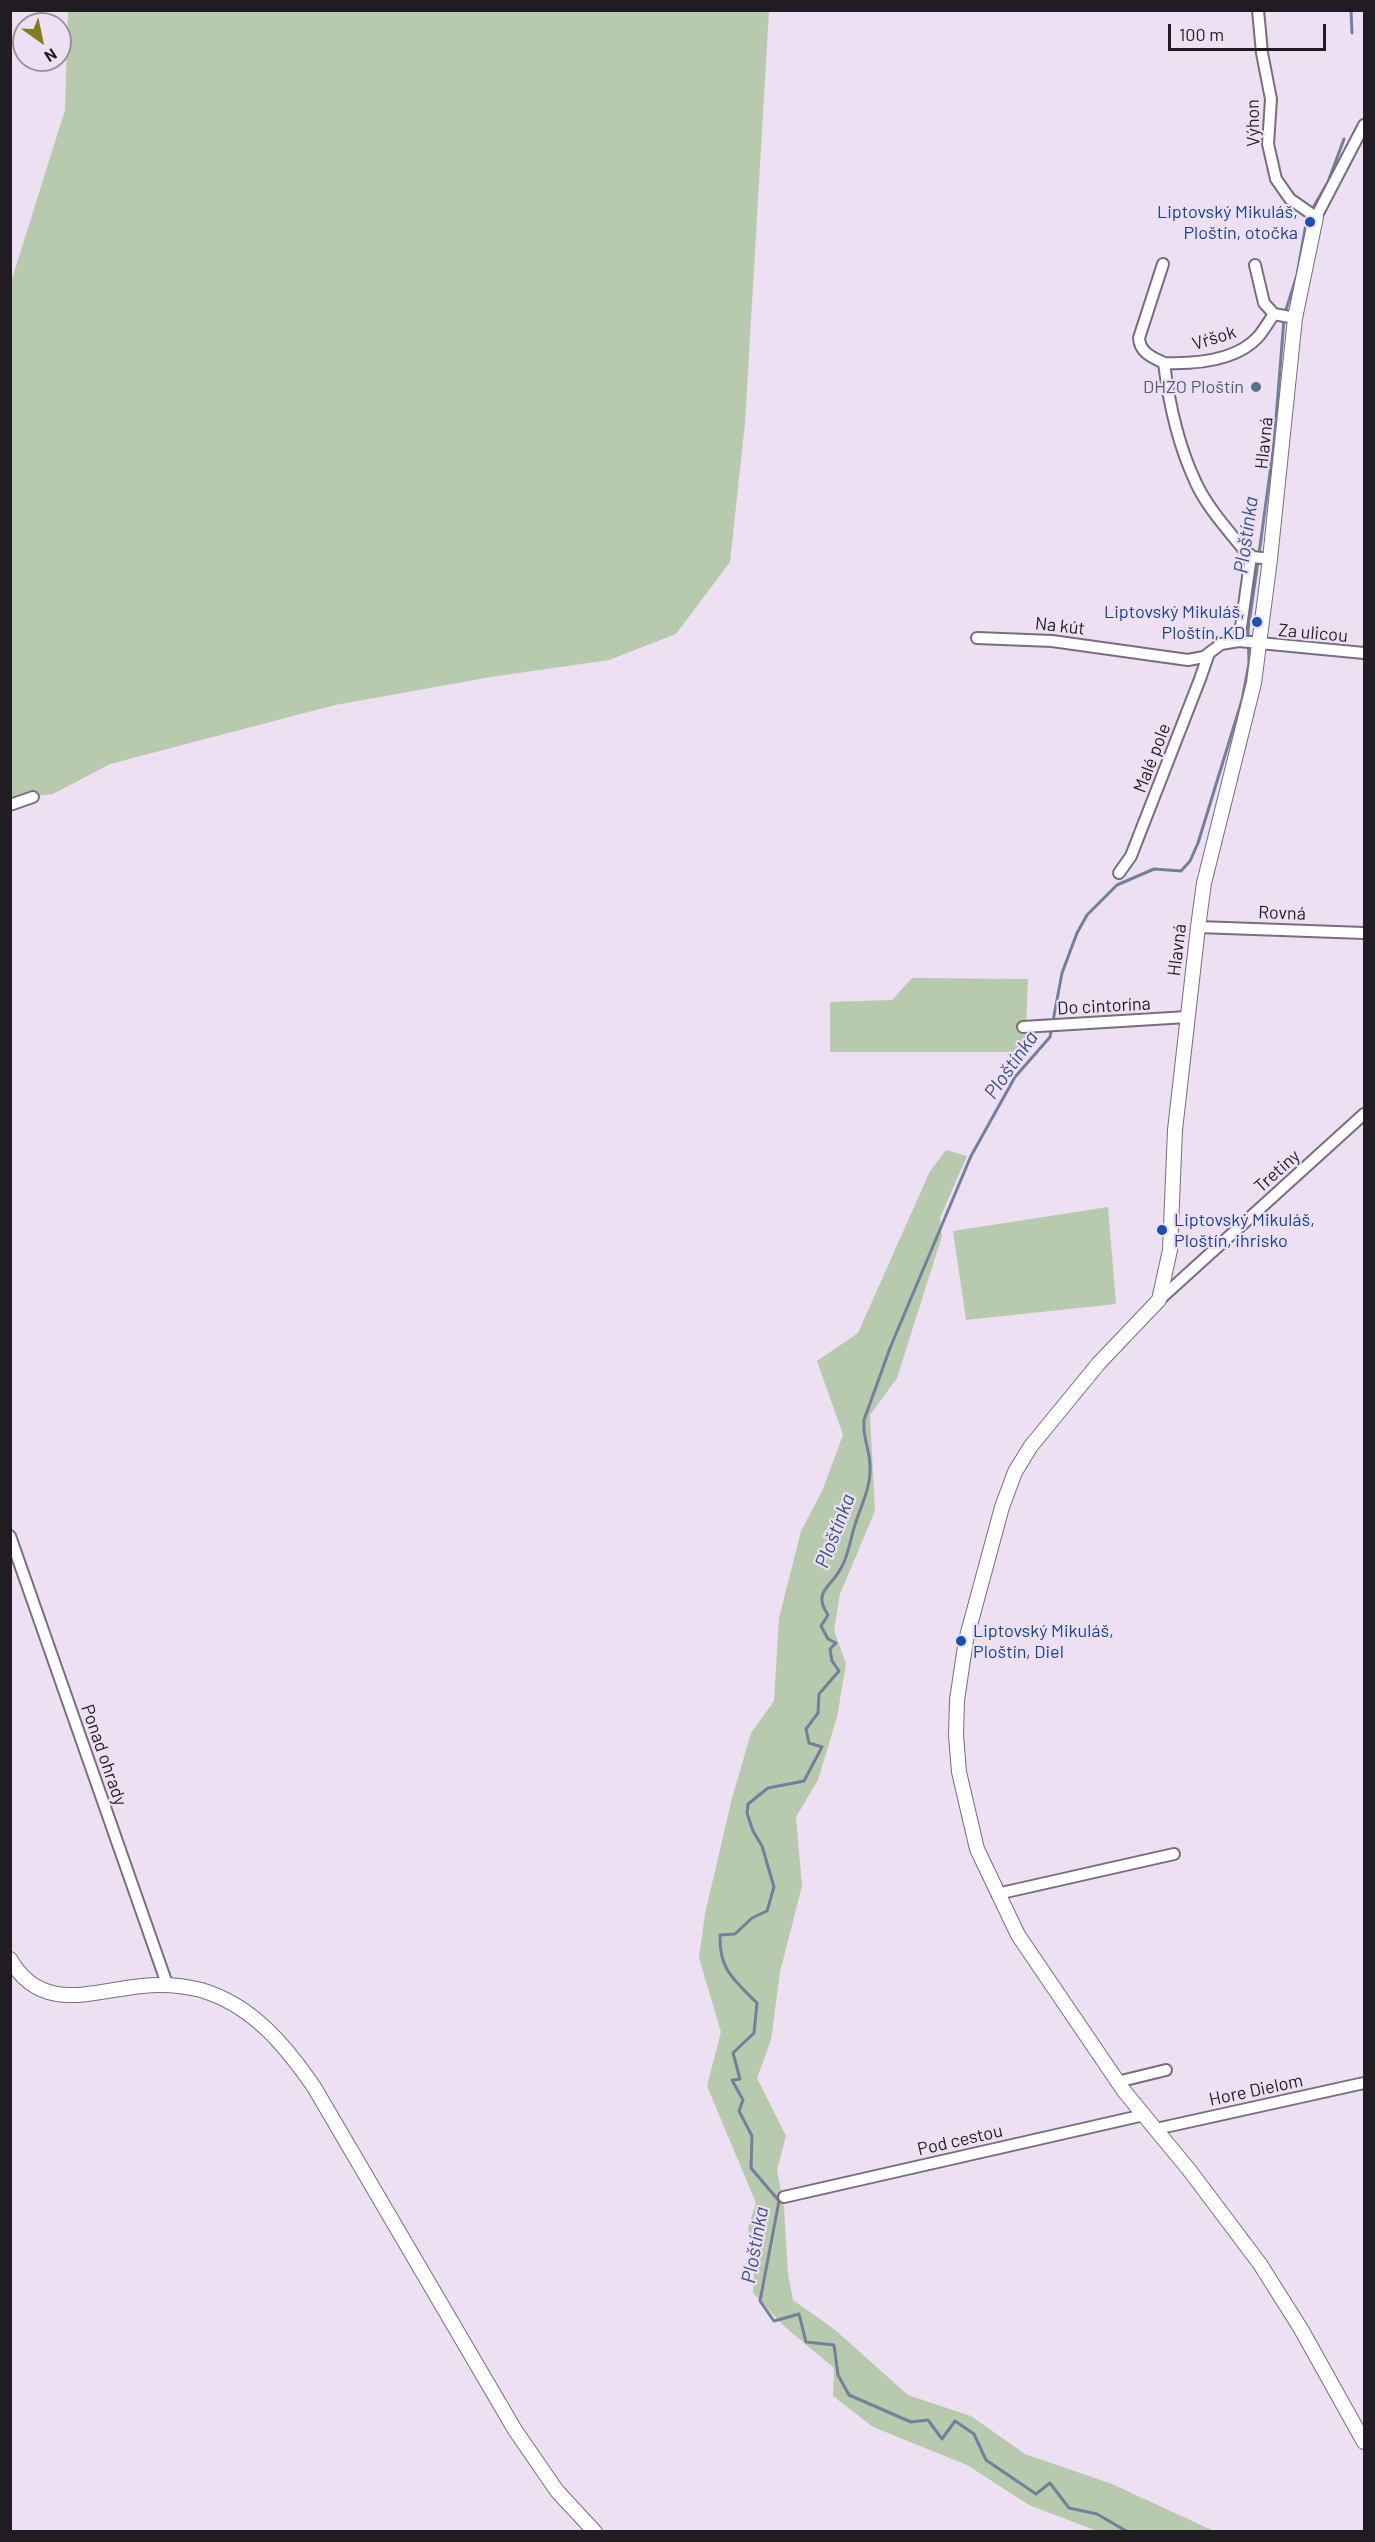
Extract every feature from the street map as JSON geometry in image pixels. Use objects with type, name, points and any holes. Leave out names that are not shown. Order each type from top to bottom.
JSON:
[{"type":"street","name":"Výhon","points":[[1258,10],[1262,53],[1271,99],[1268,144],[1276,179],[1290,199],[1314,222]]},
{"type":"street","points":[[1314,222],[1365,125]]},
{"type":"street","name":"Hlavná","points":[[1159,1300],[1170,1250],[1175,1130],[1204,883],[1254,683],[1249,642],[1261,627],[1260,558],[1285,316],[1314,222]]},
{"type":"street","points":[[1162,264],[1139,338],[1140,346],[1146,353],[1164,363],[1168,399],[1175,425],[1197,485],[1226,528],[1260,558],[1249,642]]},
{"type":"street","points":[[1255,265],[1264,303],[1285,316]]},
{"type":"street","name":"Vŕšok","points":[[1164,363],[1204,361],[1241,351],[1285,316]]},
{"type":"street","name":"Na kút","points":[[977,638],[1052,641],[1188,660],[1199,659],[1221,644],[1249,642]]},
{"type":"street","name":"Za ulicou","points":[[1249,642],[1365,653]]},
{"type":"street","name":"Malé pole","points":[[1119,873],[1131,856],[1209,652]]},
{"type":"street","points":[[10,805],[33,797]]},
{"type":"street","name":"Rovná","points":[[1198,927],[1365,933]]},
{"type":"street","name":"Do cintorína","points":[[1023,1027],[1187,1017]]},
{"type":"street","name":"Tretiny","points":[[1159,1300],[1365,1114]]},
{"type":"street","points":[[1159,1300],[1099,1363],[1020,1462],[1002,1507],[974,1605],[962,1659],[957,1701],[957,1755],[965,1805],[976,1849],[1018,1935],[1117,2082],[1237,2231],[1266,2273],[1301,2329],[1365,2442]]},
{"type":"street","name":"Ponad ohrady","points":[[10,1536],[167,1984]]},
{"type":"street","points":[[997,1894],[1174,1854]]},
{"type":"street","points":[[10,1959],[24,1978],[36,1988],[52,1994],[71,1996],[167,1984],[204,1991],[229,2002],[267,2028],[290,2054],[319,2095],[515,2430],[557,2491],[595,2532]]},
{"type":"street","points":[[1117,2082],[1166,2070]]},
{"type":"street","name":"Hore Dielom","points":[[1156,2129],[1365,2083]]},
{"type":"street","name":"Pod cestou","points":[[784,2197],[1144,2115]]},
{"type":"green space","points":[[769,11],[745,423],[730,562],[676,634],[609,660],[491,677],[335,705],[110,764],[53,794],[11,798],[11,282],[65,110],[66,72],[72,72],[72,12],[68,12]]},
{"type":"green space","points":[[912,978],[1028,979],[1025,1052],[830,1052],[830,1002],[892,1000]]},
{"type":"green space","points":[[946,1150],[967,1156],[940,1218],[942,1236],[897,1378],[870,1415],[875,1511],[840,1594],[834,1630],[846,1664],[837,1717],[818,1780],[796,1817],[802,1886],[780,1972],[771,2040],[757,2078],[786,2136],[777,2170],[784,2208],[788,2274],[793,2300],[834,2329],[908,2395],[971,2416],[1025,2454],[1112,2484],[1214,2531],[1097,2531],[1029,2505],[967,2465],[873,2427],[833,2396],[834,2368],[785,2327],[753,2293],[754,2269],[748,2228],[756,2203],[707,2086],[721,2032],[699,1958],[705,1914],[732,1798],[751,1733],[774,1701],[779,1618],[801,1531],[822,1491],[843,1435],[817,1361],[858,1333],[930,1171]]},
{"type":"green space","points":[[1108,1207],[1116,1304],[966,1320],[953,1231]]},
{"type":"waterway","name":"Ploštínka","points":[[1351,10],[1352,33]]},
{"type":"waterway","name":"Ploštínka","points":[[1314,206],[1328,182],[1344,139]]},
{"type":"waterway","name":"Ploštínka","points":[[1285,313],[1297,275],[1307,218]]},
{"type":"waterway","name":"Ploštínka","points":[[1259,554],[1274,443],[1284,319]]},
{"type":"waterway","name":"Ploštínka","points":[[1132,2532],[1126,2531],[1097,2514],[1069,2508],[1050,2483],[1036,2494],[986,2460],[974,2434],[955,2421],[942,2439],[928,2420],[911,2422],[849,2395],[838,2375],[834,2345],[806,2342],[799,2314],[774,2321],[760,2301],[779,2201],[751,2168],[752,2136],[739,2111],[743,2100],[732,2080],[740,2079],[733,2053],[754,2033],[757,2003],[735,1981],[725,1966],[720,1947],[720,1935],[735,1934],[752,1918],[767,1911],[774,1887],[762,1846],[753,1831],[747,1813],[748,1804],[768,1788],[804,1781],[822,1747],[809,1743],[806,1729],[818,1713],[819,1694],[839,1671],[832,1661],[830,1649],[836,1643],[828,1639],[821,1626],[828,1615],[822,1595],[843,1564],[867,1490],[870,1466],[864,1420],[890,1348],[971,1156],[1015,1077],[1050,1037],[1062,973],[1077,933],[1087,915],[1117,885],[1154,869],[1181,871],[1190,861],[1198,843],[1242,700],[1249,663],[1248,630],[1258,561]]},
{"type":"place","name":"Liptovský Mikuláš, Ploštín, otočka","points":[[1310,222]]},
{"type":"place","name":"DHZO Ploštín","points":[[1256,387]]},
{"type":"place","name":"Liptovský Mikuláš, Ploštín, KD","points":[[1257,622]]},
{"type":"place","name":"Liptovský Mikuláš, Ploštín, ihrisko","points":[[1162,1230]]},
{"type":"place","name":"Liptovský Mikuláš, Ploštín, Diel","points":[[961,1641]]}]
